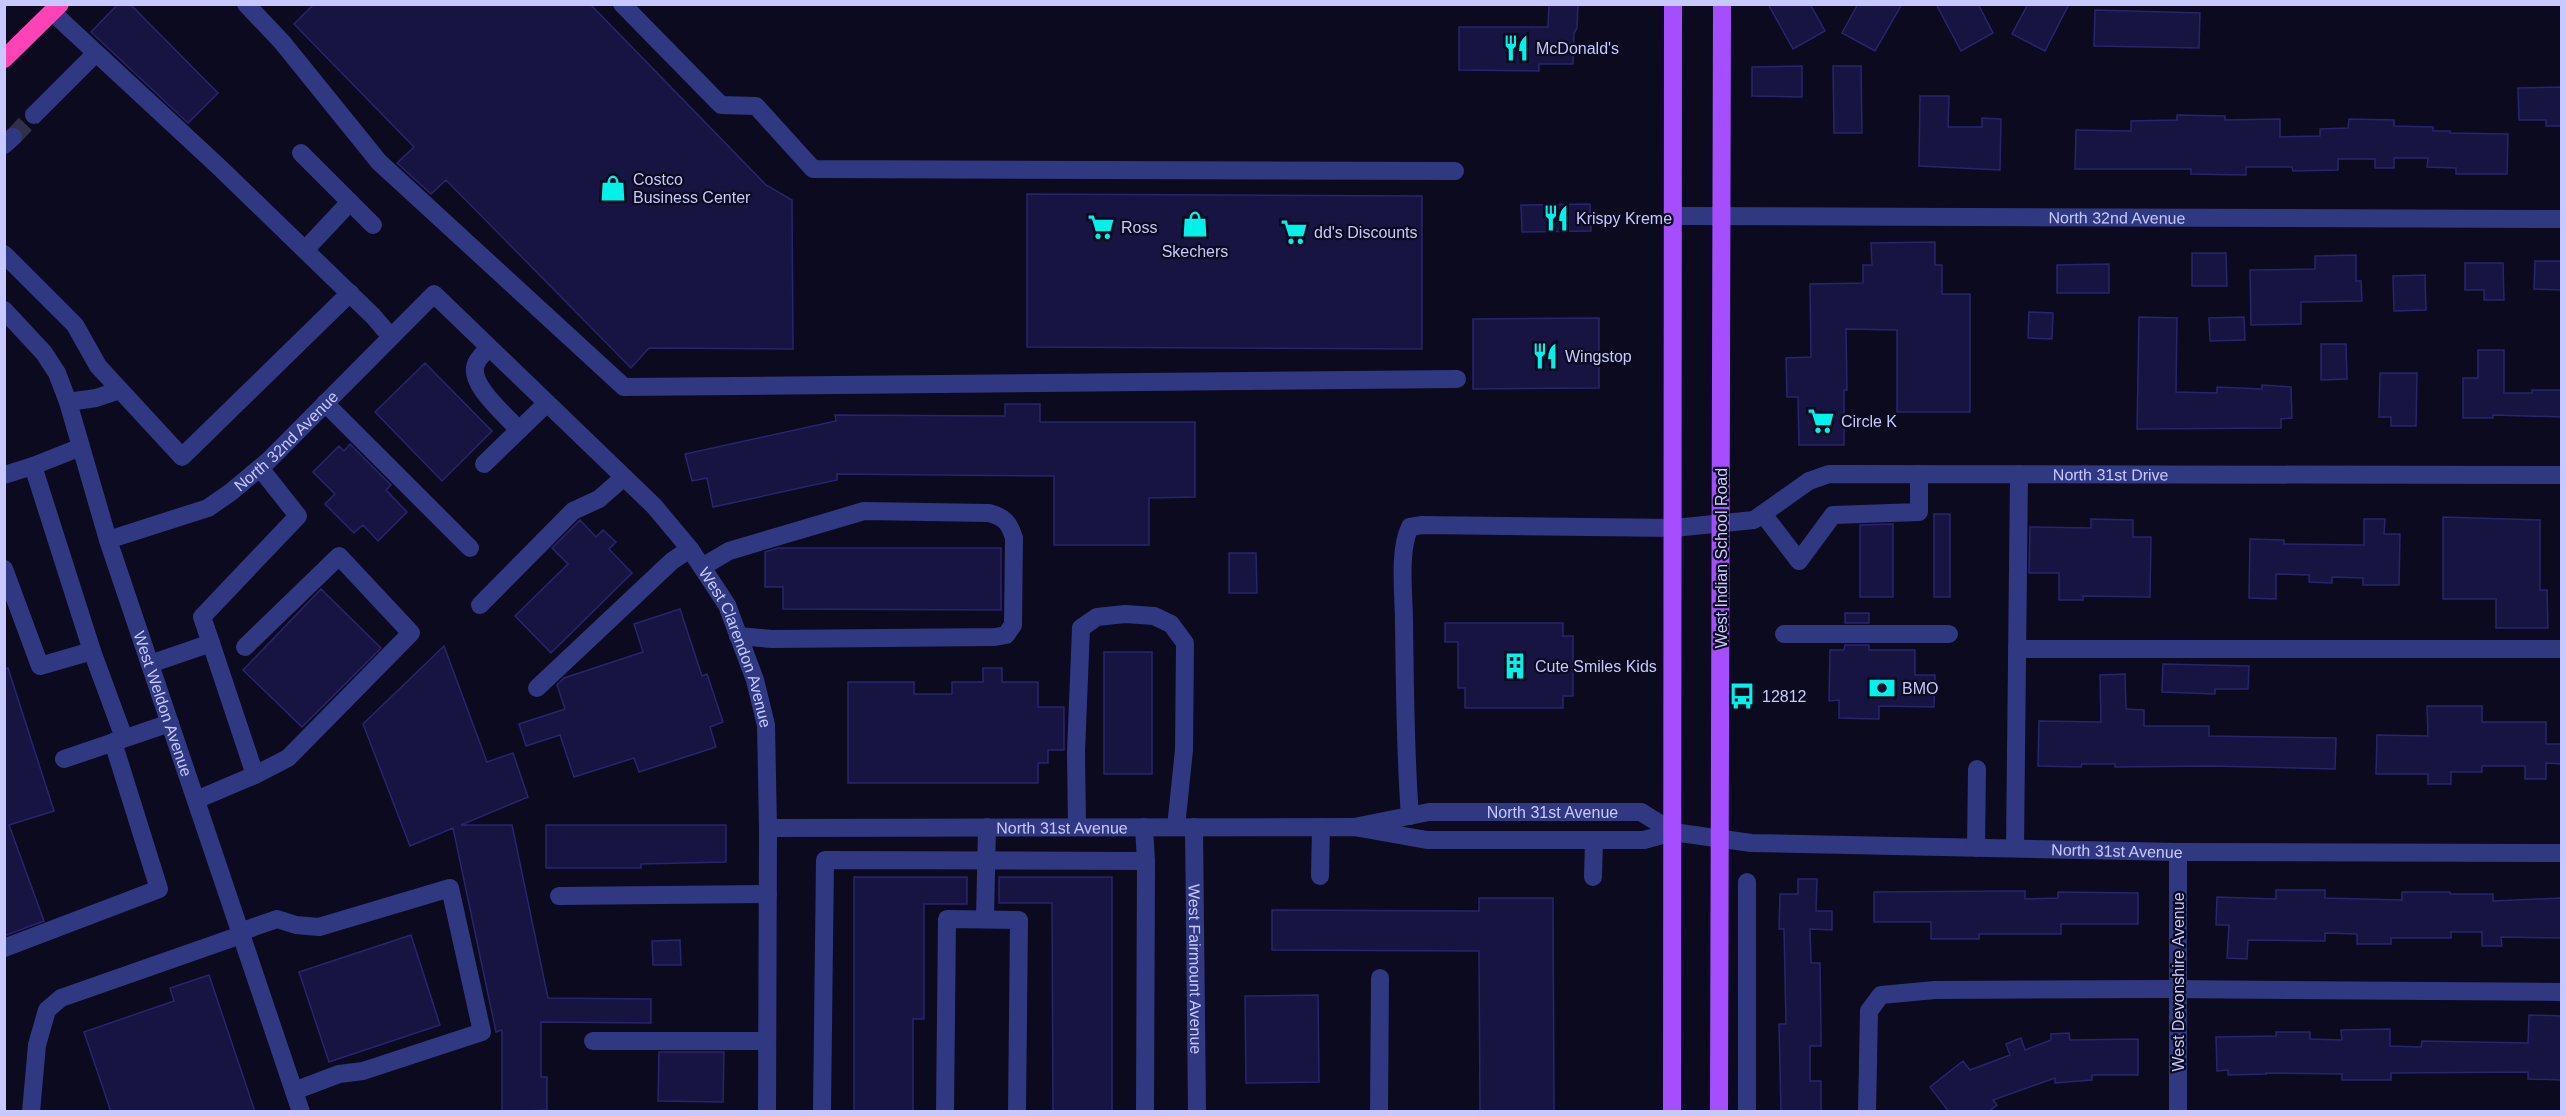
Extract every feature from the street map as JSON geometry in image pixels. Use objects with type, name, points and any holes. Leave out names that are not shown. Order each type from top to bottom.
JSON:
[{"type":"highway","points":[[4,59],[56,8]]},
{"type":"main road","points":[[1672,1112],[1673,4]]},
{"type":"main road","name":"West Indian School Road","points":[[1719,1112],[1722,4]]},
{"type":"street","points":[[246,4],[282,42],[379,162],[624,387],[1457,379]]},
{"type":"street","points":[[622,4],[721,105],[756,106],[813,169],[1455,171]]},
{"type":"street","points":[[56,8],[94,54],[305,250],[391,337]]},
{"type":"street","points":[[34,115],[94,54]]},
{"type":"street","points":[[302,153],[373,225]]},
{"type":"street","points":[[305,250],[350,202]]},
{"type":"street","name":"North 32nd Avenue","points":[[1673,216],[2562,219]]},
{"type":"street","points":[[4,254],[75,324],[98,366],[182,457],[350,293]]},
{"type":"street","name":"North 32nd Avenue","points":[[108,540],[171,522],[208,508],[260,468],[434,294]]},
{"type":"street","name":"West Clarendon Avenue","points":[[434,294],[654,507],[690,549],[727,606],[755,680],[766,725],[767,1112]]},
{"type":"street","name":"West Weldon Avenue","points":[[4,310],[44,353],[57,373],[68,402],[108,540],[301,1112]]},
{"type":"street","points":[[489,348],[476,362],[474,374],[478,385],[519,429]]},
{"type":"street","points":[[68,402],[96,398],[120,390]]},
{"type":"street","points":[[484,464],[547,403]]},
{"type":"street","points":[[325,404],[470,548]]},
{"type":"street","points":[[4,475],[81,447]]},
{"type":"street","points":[[4,948],[159,889],[92,651],[33,466]]},
{"type":"street","points":[[255,775],[202,617],[298,516],[260,468]]},
{"type":"street","name":"North 31st Drive","points":[[1410,816],[1406,770],[1404,588],[1405,539],[1410,527],[1422,525],[1674,528],[1754,520],[1809,481],[1829,474],[2562,475]]},
{"type":"street","points":[[1763,514],[1799,561],[1833,514],[1919,512],[1919,474]]},
{"type":"street","points":[[2014,848],[2019,474]]},
{"type":"street","points":[[480,605],[573,511],[599,499],[624,477]]},
{"type":"street","points":[[702,567],[729,550],[864,511],[989,513],[1003,516],[1011,527],[1014,538],[1013,625],[1006,635],[995,637],[772,639],[738,636]]},
{"type":"street","points":[[537,688],[672,561],[690,549]]},
{"type":"street","points":[[196,800],[288,758],[411,633],[339,556],[245,647]]},
{"type":"street","points":[[4,569],[40,666],[92,651]]},
{"type":"street","name":"West Fairmount Avenue","points":[[1077,827],[1076,752],[1081,628],[1097,617],[1125,614],[1154,616],[1171,624],[1185,643],[1185,827],[1197,1112]]},
{"type":"street","points":[[1784,634],[1949,634]]},
{"type":"street","points":[[150,664],[211,643]]},
{"type":"street","points":[[2017,649],[2562,649]]},
{"type":"street","points":[[64,759],[170,723]]},
{"type":"street","points":[[1976,848],[1977,770]]},
{"type":"street","name":"North 31st Avenue","points":[[1354,827],[1429,812],[1641,812],[1673,832]]},
{"type":"street","points":[[984,919],[987,827]]},
{"type":"street","points":[[1144,827],[1146,861],[1144,1112]]},
{"type":"street","points":[[1320,876],[1321,827]]},
{"type":"street","name":"North 31st Avenue","points":[[768,828],[1354,827],[1427,840],[1644,840],[1673,832],[1750,843],[2178,852],[2562,853]]},
{"type":"street","points":[[838,828],[838,860]]},
{"type":"street","points":[[1593,877],[1594,841]]},
{"type":"street","name":"West Devonshire Avenue","points":[[2178,852],[2178,1112]]},
{"type":"street","points":[[822,1112],[825,860],[1146,861]]},
{"type":"street","points":[[1747,882],[1747,1112]]},
{"type":"street","points":[[31,1112],[37,1045],[47,1010],[61,998],[277,919],[296,925],[319,927],[450,888],[482,1032],[363,1071],[339,1074],[294,1090]]},
{"type":"street","points":[[559,896],[768,894]]},
{"type":"street","points":[[945,1112],[947,919],[1019,920],[1017,1112]]},
{"type":"street","points":[[1379,1112],[1380,978]]},
{"type":"street","points":[[1867,1112],[1869,1011],[1881,995],[1935,990],[2562,992]]},
{"type":"street","points":[[594,1041],[767,1041]]},
{"type":"building","points":[[118,4],[130,4],[218,93],[188,123],[91,32]]},
{"type":"building","name":"Costco Business Center","points":[[314,4],[590,4],[766,185],[792,200],[793,349],[649,348],[631,368],[446,180],[431,194],[397,163],[414,147],[294,24]]},
{"type":"building","name":"McDonald's","points":[[1549,4],[1578,4],[1573,64],[1539,64],[1539,71],[1459,70],[1459,27],[1548,27]]},
{"type":"building","points":[[1768,4],[1810,4],[1825,31],[1793,49]]},
{"type":"building","points":[[1858,4],[1902,4],[1875,51],[1842,33]]},
{"type":"building","points":[[1936,4],[1978,4],[1993,33],[1961,51]]},
{"type":"building","points":[[2028,4],[2069,4],[2045,51],[2012,34]]},
{"type":"building","points":[[2095,10],[2200,13],[2199,48],[2094,46]]},
{"type":"building","points":[[1802,66],[1802,97],[1752,96],[1752,67]]},
{"type":"building","points":[[1833,66],[1861,66],[1862,133],[1834,133]]},
{"type":"building","points":[[2562,87],[2562,126],[2546,126],[2546,120],[2519,120],[2518,88]]},
{"type":"building","points":[[1920,96],[1949,96],[1948,127],[1982,127],[1982,118],[2001,119],[2000,170],[1919,166]]},
{"type":"building","points":[[2177,115],[2225,116],[2225,120],[2280,119],[2280,137],[2320,136],[2320,129],[2348,128],[2349,119],[2394,120],[2394,126],[2433,127],[2433,131],[2450,131],[2450,133],[2508,134],[2507,174],[2456,174],[2456,168],[2427,167],[2428,158],[2394,158],[2394,168],[2375,168],[2375,159],[2338,159],[2338,170],[2293,171],[2292,167],[2246,167],[2246,175],[2191,174],[2191,169],[2075,169],[2076,130],[2131,131],[2131,121],[2177,120]]},
{"type":"building","points":[[1027,194],[1422,196],[1422,349],[1027,347]]},
{"type":"building","name":"Krispy Kreme","points":[[1590,204],[1591,231],[1522,232],[1521,205]]},
{"type":"building","points":[[1935,242],[1935,265],[1942,265],[1942,294],[1970,294],[1970,412],[1897,412],[1897,330],[1846,329],[1847,390],[1844,390],[1844,445],[1799,445],[1798,397],[1787,397],[1786,358],[1811,357],[1810,284],[1863,283],[1863,265],[1872,265],[1871,243]]},
{"type":"building","points":[[2192,253],[2226,253],[2227,286],[2192,286]]},
{"type":"building","points":[[2356,255],[2356,281],[2361,281],[2362,301],[2301,302],[2301,324],[2251,325],[2250,270],[2315,269],[2315,256]]},
{"type":"building","points":[[2535,261],[2562,261],[2562,290],[2534,289]]},
{"type":"building","points":[[2465,263],[2503,263],[2504,300],[2484,300],[2484,290],[2465,290]]},
{"type":"building","points":[[2109,264],[2109,293],[2057,293],[2057,265]]},
{"type":"building","points":[[2425,275],[2426,310],[2394,311],[2393,276]]},
{"type":"building","points":[[2029,312],[2053,313],[2052,339],[2028,338]]},
{"type":"building","points":[[2139,317],[2177,318],[2176,392],[2217,393],[2217,387],[2262,389],[2262,385],[2291,387],[2292,418],[2281,419],[2281,428],[2137,429]]},
{"type":"building","points":[[2244,317],[2245,340],[2210,341],[2209,318]]},
{"type":"building","points":[[1599,318],[1599,388],[1473,389],[1473,319]]},
{"type":"building","points":[[2321,344],[2346,344],[2347,379],[2321,380]]},
{"type":"building","points":[[2478,350],[2504,350],[2504,393],[2562,390],[2562,417],[2493,415],[2493,418],[2463,418],[2463,378],[2478,378]]},
{"type":"building","points":[[425,363],[492,431],[442,481],[375,412]]},
{"type":"building","points":[[2380,373],[2417,373],[2416,426],[2391,426],[2391,417],[2379,417]]},
{"type":"building","points":[[1005,404],[1040,404],[1040,422],[1195,422],[1195,497],[1149,498],[1149,545],[1054,545],[1054,476],[837,474],[837,480],[713,507],[707,478],[692,481],[685,454],[836,421],[835,415],[1005,416]]},
{"type":"building","points":[[350,444],[391,485],[386,490],[407,512],[378,541],[363,525],[354,533],[325,504],[335,494],[313,472],[339,446],[344,451]]},
{"type":"building","points":[[1934,514],[1950,514],[1950,597],[1934,597]]},
{"type":"building","points":[[2443,517],[2540,520],[2540,590],[2547,590],[2548,628],[2496,628],[2496,599],[2443,599]]},
{"type":"building","points":[[2091,519],[2133,520],[2133,537],[2151,537],[2150,597],[2083,596],[2083,600],[2059,600],[2059,573],[2029,573],[2030,527],[2091,528]]},
{"type":"building","points":[[2364,519],[2385,519],[2384,534],[2400,534],[2399,585],[2363,585],[2363,578],[2332,577],[2332,583],[2309,582],[2309,575],[2276,574],[2276,599],[2249,598],[2250,539],[2284,540],[2284,544],[2364,545]]},
{"type":"building","points":[[580,520],[596,537],[603,530],[616,542],[609,549],[632,573],[551,653],[515,616],[568,564],[552,548]]},
{"type":"building","points":[[1893,524],[1893,597],[1860,597],[1860,525]]},
{"type":"building","points":[[778,548],[1001,548],[1001,610],[783,609],[783,587],[765,587],[765,552]]},
{"type":"building","points":[[1229,553],[1256,553],[1257,593],[1229,593]]},
{"type":"building","points":[[321,589],[381,648],[302,727],[243,670]]},
{"type":"building","points":[[680,609],[702,676],[707,674],[723,722],[710,727],[716,747],[639,772],[634,758],[574,777],[560,735],[526,746],[519,724],[565,709],[557,685],[564,678],[643,652],[634,624]]},
{"type":"building","points":[[1845,613],[1869,613],[1869,623],[1845,623]]},
{"type":"building","name":"Cute Smiles Kids","points":[[1445,623],[1563,623],[1563,636],[1573,636],[1573,696],[1563,696],[1563,708],[1465,708],[1465,688],[1458,688],[1458,642],[1445,642]]},
{"type":"building","name":"BMO","points":[[1845,645],[1869,645],[1869,650],[1915,650],[1915,675],[1935,675],[1934,707],[1879,706],[1879,719],[1839,718],[1839,700],[1829,701],[1830,650],[1844,650]]},
{"type":"building","points":[[444,646],[487,762],[513,753],[528,797],[461,825],[512,825],[548,998],[651,999],[651,1023],[541,1022],[541,1077],[547,1077],[547,1110],[502,1112],[502,1030],[496,1032],[453,828],[410,846],[363,724]]},
{"type":"building","points":[[1104,652],[1152,652],[1152,774],[1104,774]]},
{"type":"building","points":[[2163,664],[2249,666],[2248,689],[2215,689],[2215,694],[2162,692]]},
{"type":"building","points":[[8,668],[54,811],[9,825],[44,921],[4,936],[4,669]]},
{"type":"building","points":[[983,668],[1002,668],[1002,682],[1038,682],[1038,707],[1064,707],[1064,750],[1048,750],[1048,763],[1038,763],[1038,783],[848,783],[848,682],[914,682],[914,694],[952,694],[952,682],[983,682]]},
{"type":"building","points":[[2125,674],[2126,709],[2144,710],[2144,726],[2209,726],[2209,736],[2336,738],[2335,769],[2210,766],[2115,767],[2115,764],[2082,764],[2081,767],[2038,766],[2039,721],[2101,722],[2100,675]]},
{"type":"building","points":[[2427,706],[2482,706],[2482,722],[2546,722],[2546,744],[2562,744],[2562,764],[2546,763],[2546,779],[2525,779],[2525,766],[2482,766],[2482,772],[2451,772],[2451,784],[2428,784],[2428,774],[2376,774],[2377,735],[2428,736]]},
{"type":"building","points":[[546,825],[726,825],[726,862],[641,864],[641,868],[546,868]]},
{"type":"building","points":[[854,877],[967,877],[967,904],[924,904],[924,1019],[913,1019],[913,1112],[854,1112]]},
{"type":"building","points":[[999,877],[1112,877],[1112,1112],[1053,1112],[1052,903],[999,903]]},
{"type":"building","points":[[1798,879],[1817,879],[1816,911],[1832,911],[1832,930],[1810,929],[1811,963],[1820,963],[1821,1046],[1810,1046],[1810,1081],[1821,1081],[1821,1112],[1781,1112],[1779,1024],[1786,1024],[1784,929],[1779,929],[1780,894],[1798,894]]},
{"type":"building","points":[[2276,890],[2325,890],[2325,898],[2402,900],[2402,892],[2450,892],[2450,894],[2493,894],[2493,901],[2562,898],[2562,938],[2501,937],[2502,946],[2482,946],[2482,932],[2451,932],[2451,938],[2391,938],[2391,944],[2357,944],[2357,934],[2325,933],[2325,941],[2248,940],[2247,959],[2227,958],[2229,925],[2216,925],[2217,897],[2276,899]]},
{"type":"building","points":[[2025,891],[2025,899],[2058,898],[2058,892],[2138,893],[2138,924],[2061,924],[2061,934],[1979,934],[1979,939],[1931,939],[1931,922],[1874,922],[1874,892]]},
{"type":"building","points":[[1479,898],[1553,898],[1554,1112],[1480,1112],[1479,951],[1272,950],[1272,910],[1479,911]]},
{"type":"building","points":[[411,935],[440,1025],[329,1062],[299,972]]},
{"type":"building","points":[[680,940],[681,965],[653,965],[652,941]]},
{"type":"building","points":[[209,975],[255,1112],[111,1112],[84,1032],[174,1001],[170,988]]},
{"type":"building","points":[[1318,995],[1319,1082],[1246,1083],[1245,996]]},
{"type":"building","points":[[2529,1015],[2562,1016],[2562,1080],[2528,1079],[2528,1072],[2391,1073],[2391,1080],[2342,1080],[2342,1074],[2228,1075],[2228,1070],[2217,1071],[2216,1037],[2276,1036],[2276,1032],[2310,1032],[2310,1039],[2342,1040],[2341,1030],[2390,1029],[2390,1046],[2421,1047],[2422,1041],[2528,1043]]},
{"type":"building","points":[[2069,1033],[2070,1040],[2138,1039],[2138,1075],[2092,1075],[2092,1080],[2055,1083],[2055,1078],[1993,1100],[1997,1105],[1988,1112],[1949,1112],[1930,1087],[1963,1061],[1970,1070],[2010,1055],[2006,1044],[2021,1038],[2025,1050],[2051,1040],[2051,1034]]},
{"type":"building","points":[[659,1052],[724,1052],[723,1102],[658,1101]]},
{"type":"tunnel","points":[[13,137],[34,115]]},
{"type":"place","name":"McDonald's","points":[[1516,48]]},
{"type":"place","name":"Costco Business Center","points":[[613,188]]},
{"type":"place","name":"Krispy Kreme","points":[[1556,218]]},
{"type":"place","name":"Skechers","points":[[1195,224]]},
{"type":"place","name":"Ross","points":[[1101,227]]},
{"type":"place","name":"dd's Discounts","points":[[1294,232]]},
{"type":"place","name":"Wingstop","points":[[1545,356]]},
{"type":"place","name":"Circle K","points":[[1821,421]]},
{"type":"place","name":"Cute Smiles Kids","points":[[1515,666]]},
{"type":"place","name":"BMO","points":[[1882,688]]},
{"type":"place","name":"12812","points":[[1742,696]]}]
